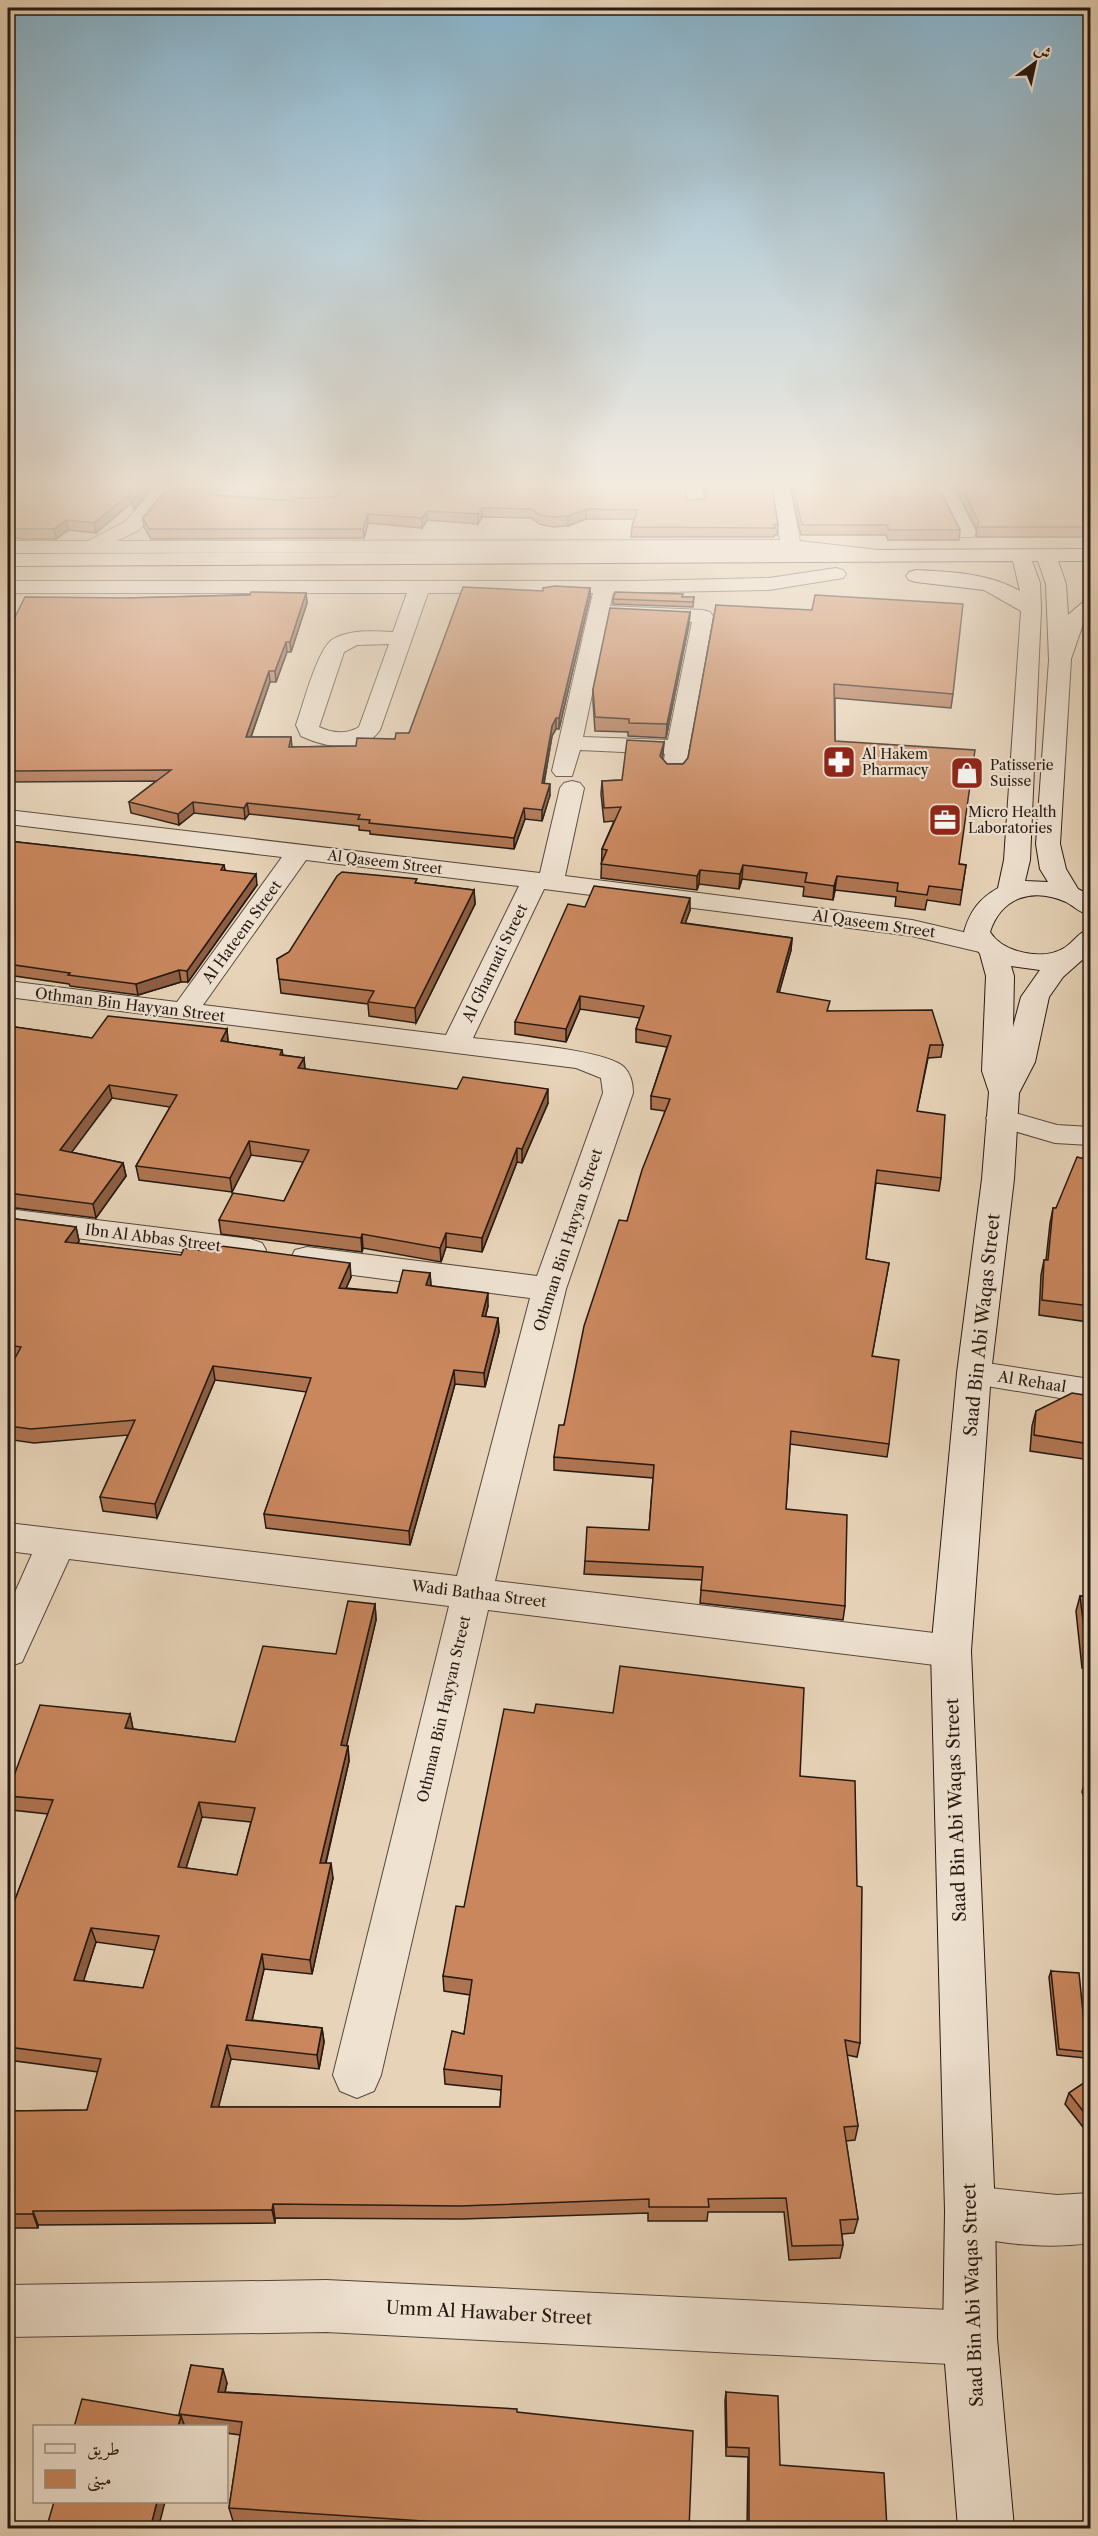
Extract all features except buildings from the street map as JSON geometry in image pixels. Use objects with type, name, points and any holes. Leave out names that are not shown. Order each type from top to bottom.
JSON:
[{"type":"street","points":[[401,639],[357,639],[339,644],[334,649],[307,725],[309,731],[339,740],[357,738],[369,730],[401,639],[414,600]]},
{"type":"street","name":"Al Gharnati Street","points":[[455,1046],[543,881],[568,780],[571,743],[601,600]]},
{"type":"street","points":[[636,614],[638,600]]},
{"type":"street","points":[[1020,600],[1031,609]]},
{"type":"street","points":[[1010,891],[1017,860],[1030,600]]},
{"type":"street","points":[[1054,600],[1060,660],[1048,844],[1053,869],[1080,898]]},
{"type":"street","points":[[1060,660],[1073,622],[1090,606]]},
{"type":"street","points":[[571,743],[676,759],[704,609],[636,614],[599,612]]},
{"type":"street","name":"Al Qaseem Street","points":[[8,817],[763,907],[912,928],[1018,958],[1040,961],[1081,946]]},
{"type":"street","name":"Al Hateem Street","points":[[184,1012],[299,852]]},
{"type":"street","points":[[981,917],[1001,896],[1010,891],[1039,889],[1080,898]]},
{"type":"street","name":"Al Qaseem Street","points":[[763,907],[911,918],[981,917]]},
{"type":"street","name":"Saad Bin Abi Waqas Street","points":[[981,917],[977,932],[988,948],[1000,976],[997,1071],[1003,1105],[998,1179],[974,1373],[951,1650],[970,2211],[970,2338],[986,2529]]},
{"type":"street","points":[[1081,946],[1054,970],[1040,988],[1031,1007],[1021,1066],[1003,1105],[1055,1134],[1090,1136]]},
{"type":"street","name":"Othman Bin Hayyan Street","points":[[8,989],[581,1060],[613,1072],[618,1082],[618,1093],[549,1289],[472,1593],[357,2075]]},
{"type":"street","name":"Ibn Al Abbas Street","points":[[8,1219],[549,1289]]},
{"type":"street","name":"Al Rehaal","points":[[974,1373],[1090,1391]]},
{"type":"street","name":"Wadi Bathaa Street","points":[[8,1537],[951,1650]]},
{"type":"street","points":[[8,1651],[57,1542]]},
{"type":"street","points":[[970,2211],[1057,2221],[1090,2218]]},
{"type":"street","name":"Umm Al Hawaber Street","points":[[8,2311],[326,2306],[535,2314],[970,2338]]},
{"type":"place","name":"Al Hakem Pharmacy","points":[[839,762]]},
{"type":"place","name":"Patisserie Suisse","points":[[967,773]]},
{"type":"place","name":"Micro Health Laboratories","points":[[945,820]]}]
